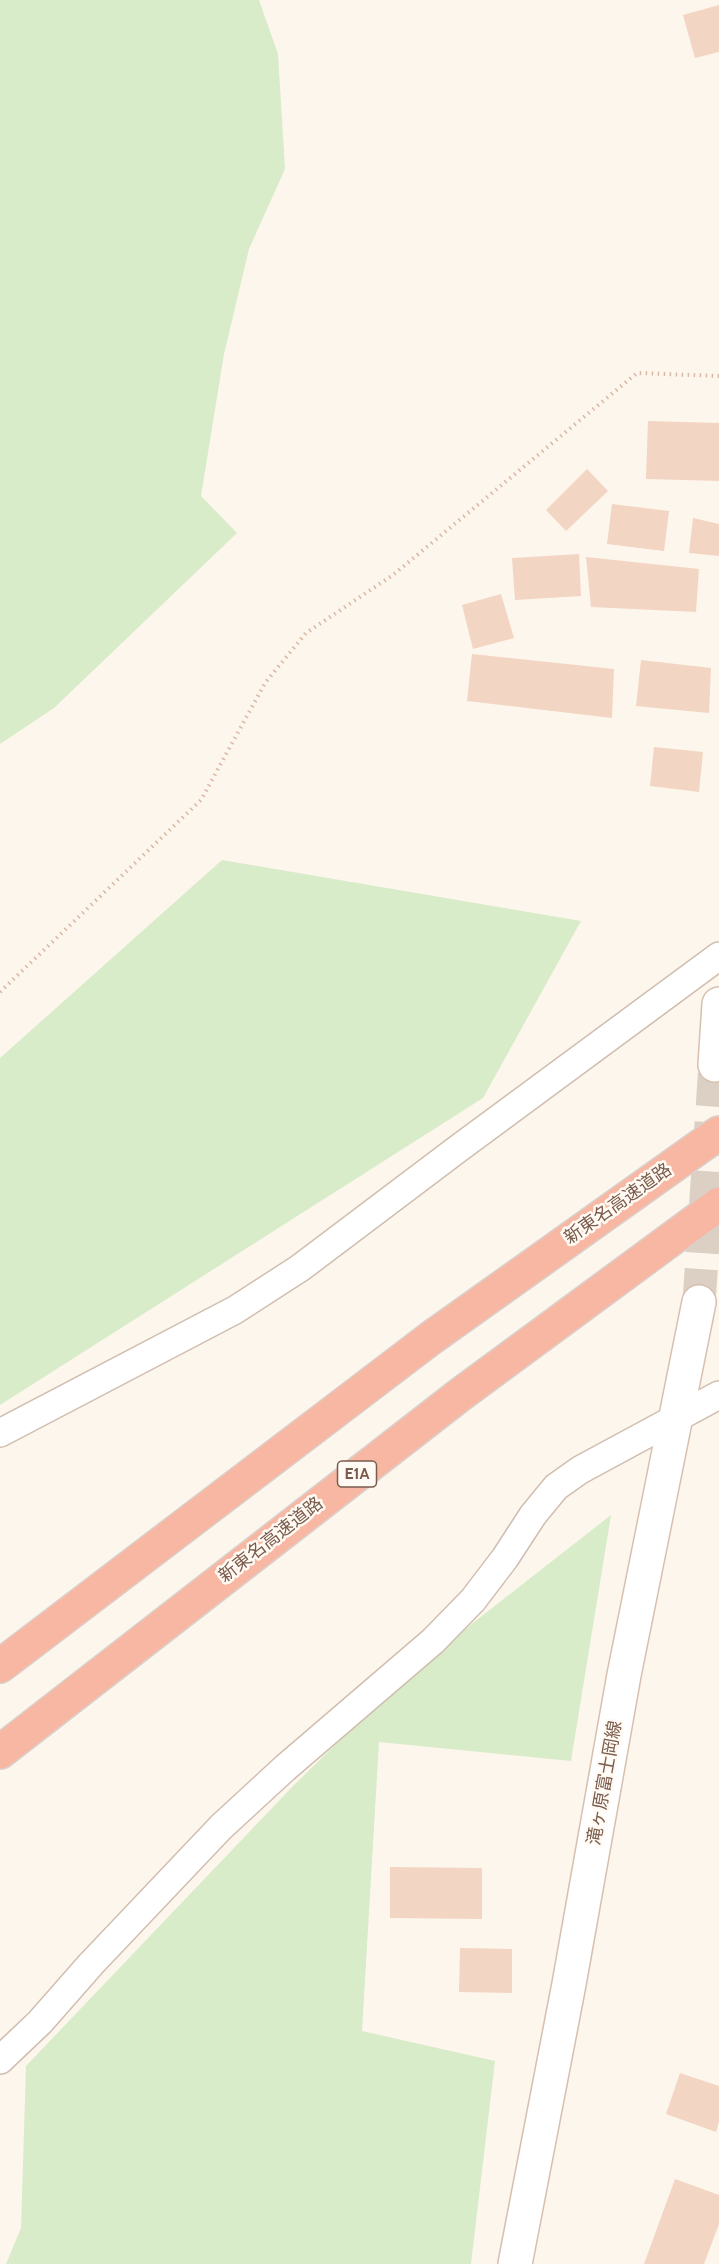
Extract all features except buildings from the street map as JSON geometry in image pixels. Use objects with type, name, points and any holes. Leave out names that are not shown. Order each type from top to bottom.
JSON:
[{"type":"highway","name":"新東名高速道路","points":[[0,1666],[431,1338],[719,1133]]},
{"type":"highway","name":"新東名高速道路","points":[[0,1752],[461,1394],[719,1204]]},
{"type":"main road","points":[[715,1065],[719,1004]]},
{"type":"main road","name":"滝ヶ原富士岡線","points":[[514,2264],[570,1984],[624,1676],[699,1302]]},
{"type":"street","points":[[0,1433],[235,1310],[300,1268],[719,956]]},
{"type":"street","points":[[0,2060],[40,2022],[91,1964],[221,1827],[285,1768],[433,1641],[473,1600],[505,1558],[533,1515],[556,1487],[580,1470],[719,1395]]},
{"type":"path","points":[[0,992],[201,800],[265,683],[306,633],[393,575],[637,373],[719,376]]},
{"type":"green space","points":[[0,0],[259,0],[278,54],[285,169],[249,249],[224,354],[201,496],[237,533],[54,708],[0,744]]},
{"type":"green space","points":[[222,860],[581,921],[483,1098],[0,1405],[0,1058]]},
{"type":"green space","points":[[611,1515],[571,1761],[379,1742],[362,2031],[495,2061],[471,2264],[6,2264],[21,2228],[26,2066],[294,1785],[409,1673]]},
{"type":"tunnel","points":[[699,1302],[715,1065]]}]
